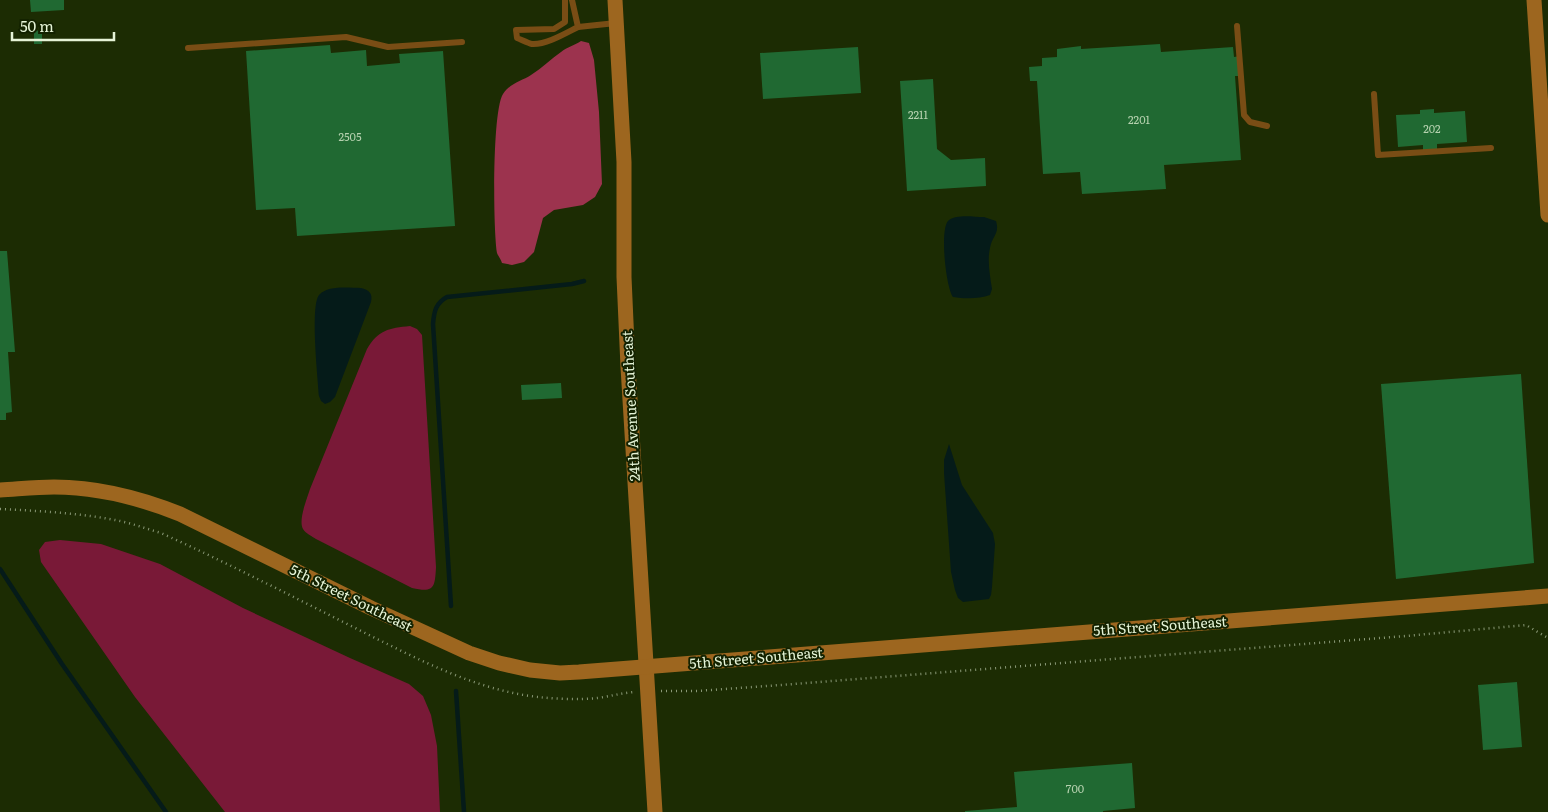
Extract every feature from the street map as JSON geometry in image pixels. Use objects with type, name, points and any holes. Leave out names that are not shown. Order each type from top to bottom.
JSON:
[{"type":"street","name":"24th Avenue Southeast","points":[[615,0],[624,162],[627,358],[656,812]]},
{"type":"street","points":[[1534,0],[1548,215]]},
{"type":"street","name":"5th Street Southeast","points":[[0,490],[53,487],[75,488],[108,492],[152,504],[180,514],[449,645],[499,664],[560,673],[1548,596]]},
{"type":"lane","points":[[565,0],[565,22],[554,29],[516,30],[517,38],[532,44],[558,37],[578,27],[616,23]]},
{"type":"lane","points":[[572,0],[578,27]]},
{"type":"lane","points":[[1237,26],[1244,114],[1250,122],[1267,126]]},
{"type":"lane","points":[[542,42],[543,30]]},
{"type":"lane","points":[[188,48],[346,37],[388,47],[462,42]]},
{"type":"lane","points":[[1374,94],[1378,156],[1491,148]]},
{"type":"path","points":[[0,509],[100,518],[120,521],[161,533],[457,676],[498,689],[537,696],[596,698],[620,693],[716,690],[1526,625],[1548,638]]},
{"type":"shaded area","points":[[581,41],[589,43],[594,60],[599,112],[602,184],[595,197],[583,205],[554,210],[543,218],[534,252],[524,262],[512,265],[502,263],[497,253],[494,197],[495,145],[499,105],[506,90],[531,75],[563,50]]},
{"type":"shaded area","points":[[410,326],[417,329],[422,335],[436,567],[434,584],[425,590],[412,588],[316,539],[303,529],[302,525],[304,509],[310,489],[367,349],[375,338],[385,331]]},
{"type":"shaded area","points":[[60,540],[101,544],[160,564],[243,608],[409,684],[423,696],[431,715],[437,746],[440,812],[225,812],[135,697],[41,562],[39,550],[45,542]]},
{"type":"water","points":[[956,217],[984,217],[996,221],[997,225],[989,253],[992,289],[990,295],[972,298],[953,297],[948,282],[945,258],[944,234],[946,225],[949,220]]},
{"type":"water","points":[[361,288],[370,292],[371,302],[335,397],[325,404],[319,396],[316,359],[316,302],[319,295],[328,290]]},
{"type":"water","points":[[949,444],[962,485],[993,533],[995,544],[992,587],[989,599],[963,602],[958,598],[955,590],[951,572],[944,473],[944,460]]},
{"type":"building","points":[[30,0],[64,0],[64,10],[31,12]]},
{"type":"building","points":[[42,30],[42,44],[34,44],[34,31]]},
{"type":"building","points":[[1160,44],[1161,52],[1233,47],[1234,57],[1240,56],[1241,76],[1235,76],[1241,160],[1164,165],[1166,189],[1082,194],[1080,172],[1043,174],[1037,81],[1030,81],[1029,67],[1042,66],[1042,58],[1057,57],[1057,49],[1081,46],[1081,49]]},
{"type":"building","points":[[330,45],[331,53],[366,50],[367,66],[400,63],[399,54],[443,51],[455,226],[297,236],[295,208],[256,210],[246,51]]},
{"type":"building","points":[[858,47],[861,93],[763,99],[760,53]]},
{"type":"building","points":[[933,79],[937,149],[951,160],[985,158],[986,186],[907,191],[900,81]]},
{"type":"building","points":[[1434,109],[1434,113],[1465,111],[1467,142],[1437,144],[1437,150],[1423,151],[1423,145],[1398,147],[1396,115],[1420,114],[1420,110]]},
{"type":"building","points":[[0,251],[7,251],[15,352],[8,352],[12,412],[6,413],[6,420],[0,420]]},
{"type":"building","points":[[1521,374],[1534,563],[1396,579],[1381,384]]},
{"type":"building","points":[[561,383],[562,398],[522,400],[521,385]]},
{"type":"building","points":[[1517,682],[1522,747],[1483,750],[1478,685]]},
{"type":"building","points":[[1132,763],[1135,808],[1103,812],[965,812],[1017,807],[1014,772]]},
{"type":"waterway","points":[[451,606],[433,324],[436,308],[447,297],[572,284],[584,281]]},
{"type":"waterway","points":[[0,569],[62,664],[166,812]]},
{"type":"waterway","points":[[456,691],[464,812]]}]
